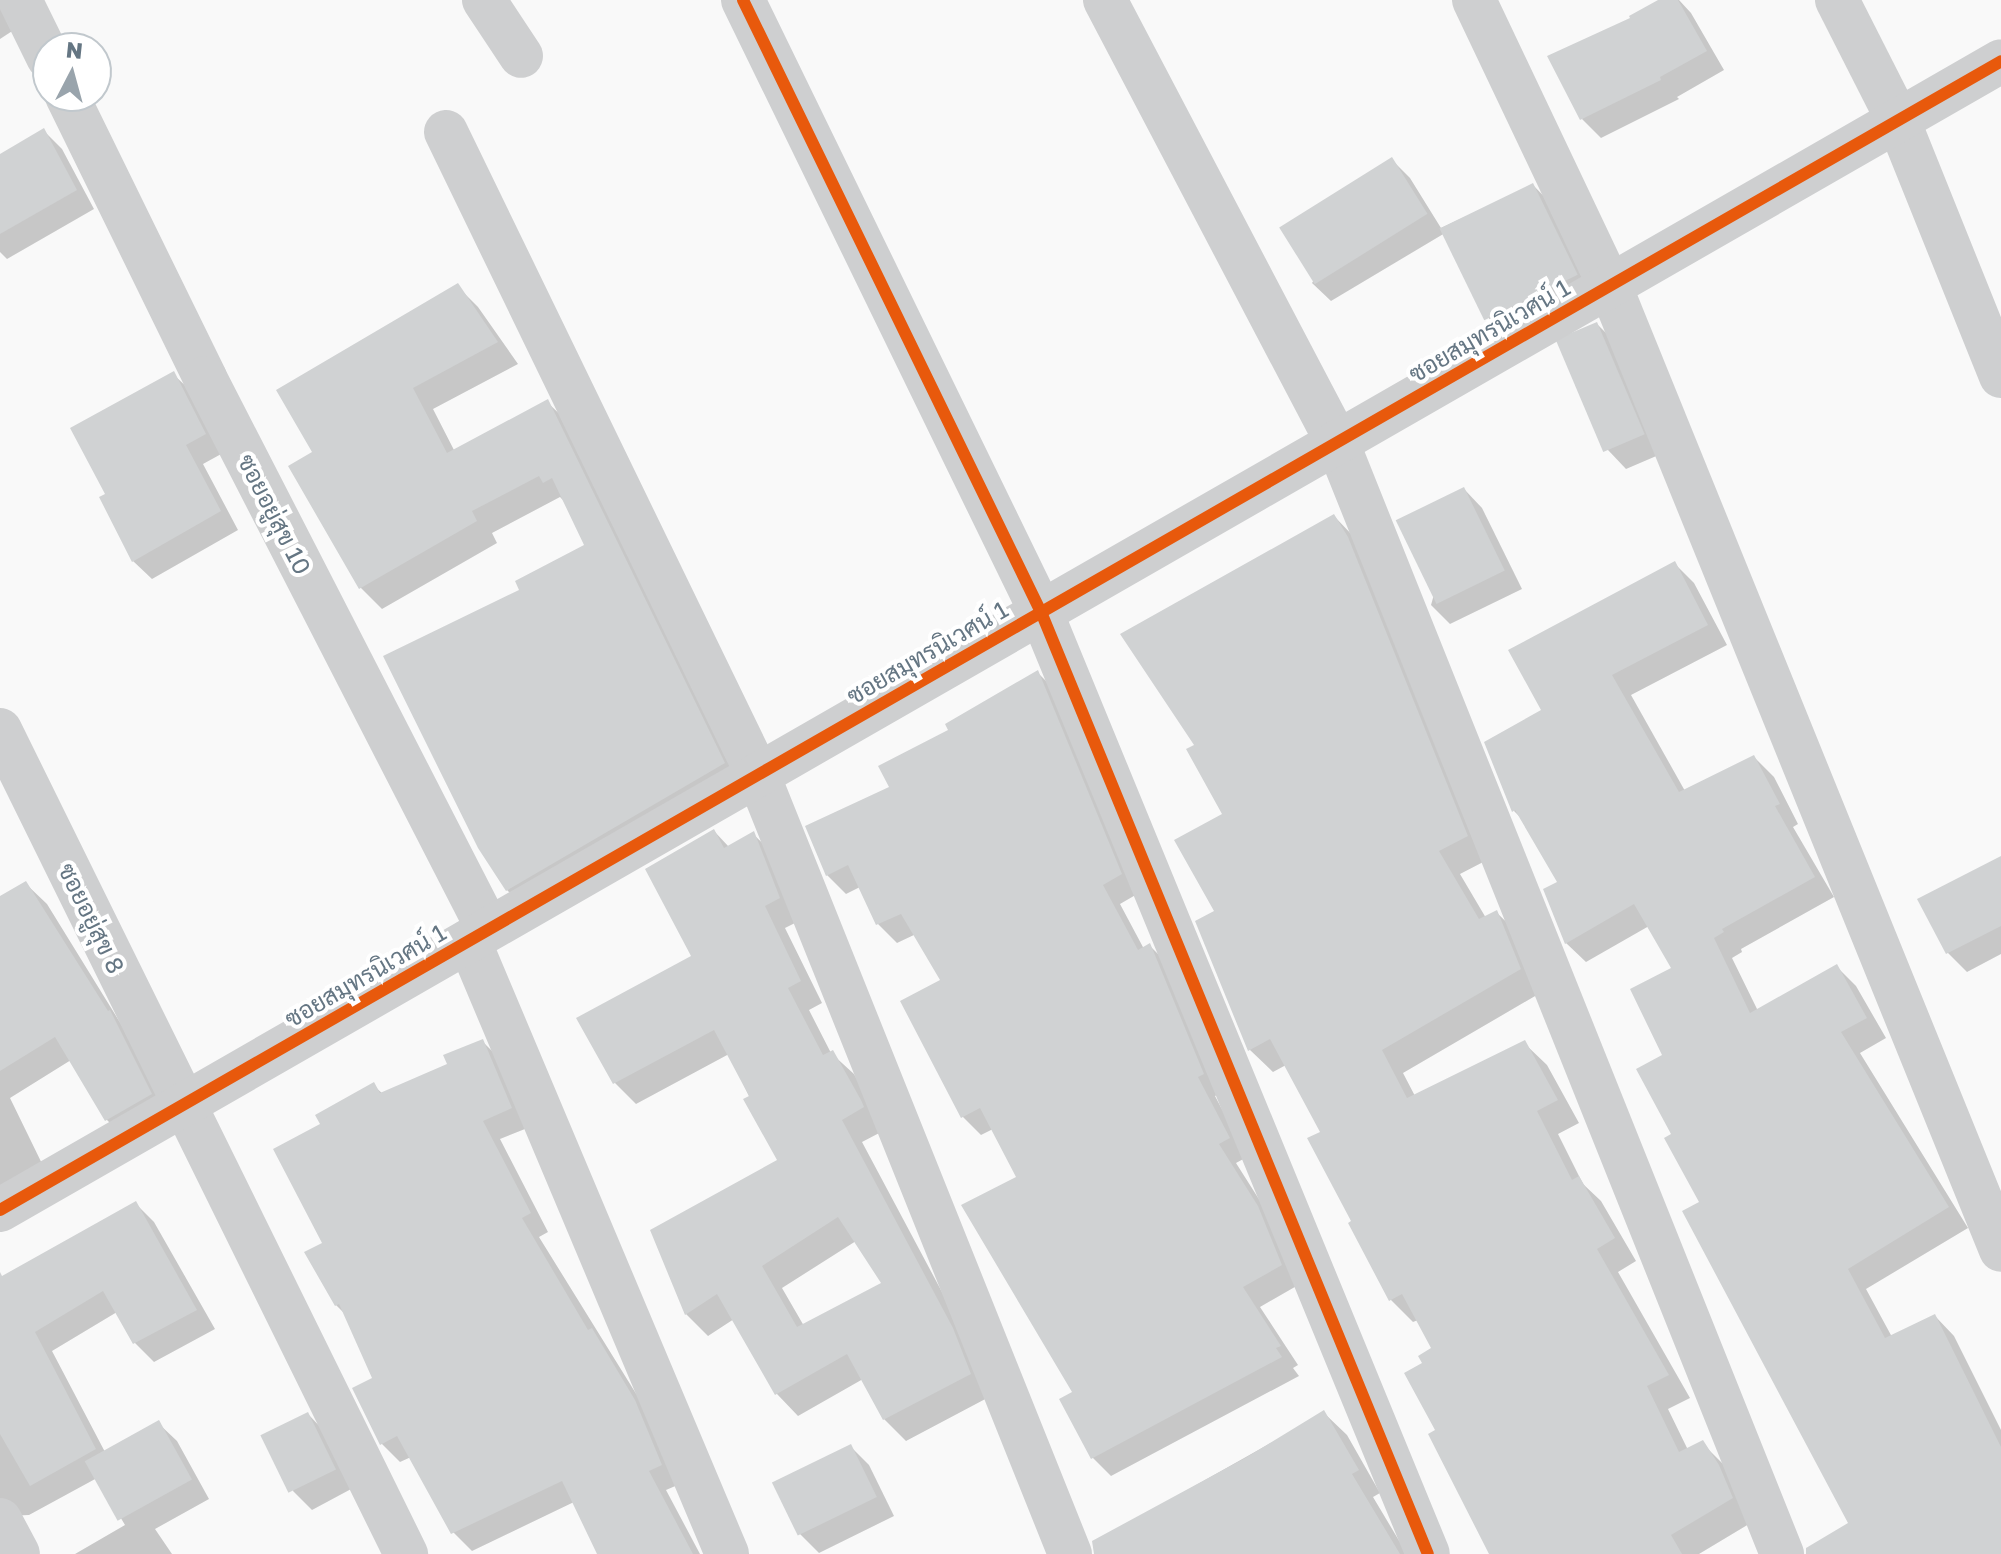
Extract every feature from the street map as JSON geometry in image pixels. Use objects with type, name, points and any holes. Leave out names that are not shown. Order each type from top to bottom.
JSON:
[{"type":"street","points":[[20,0],[36,32]]},
{"type":"street","points":[[484,0],[521,56]]},
{"type":"street","points":[[743,0],[1041,612],[1428,1554]]},
{"type":"street","points":[[1105,0],[1337,442],[1782,1554]]},
{"type":"street","points":[[1474,0],[1610,286],[2001,1250]]},
{"type":"street","points":[[1837,0],[1898,120],[2001,376]]},
{"type":"street","name":"ซอยสมุทรนิเวศน์ 1","points":[[0,1210],[2001,61]]},
{"type":"street","name":"ซอยอยู่สุข 10","points":[[75,112],[479,935],[727,1554]]},
{"type":"street","points":[[446,132],[758,775],[1070,1554]]},
{"type":"street","name":"ซอยอยู่สุข 8","points":[[0,730],[406,1554]]},
{"type":"street","points":[[0,1520],[18,1554]]},
{"type":"building","points":[[1658,0],[1678,0],[1707,51],[1660,77],[1661,80],[1580,120],[1547,56],[1630,18]]},
{"type":"building","points":[[44,128],[77,190],[0,234],[0,154]]},
{"type":"building","points":[[1392,157],[1428,214],[1315,284],[1279,227]]},
{"type":"building","points":[[1533,183],[1578,275],[1484,320],[1440,229]]},
{"type":"building","points":[[458,283],[498,342],[413,388],[447,453],[548,399],[725,763],[506,891],[478,848],[383,656],[519,590],[515,581],[584,545],[552,478],[543,483],[539,476],[472,511],[477,521],[359,589],[288,466],[312,452],[276,390]]},
{"type":"building","points":[[1597,322],[1645,434],[1603,452],[1556,340]]},
{"type":"building","points":[[174,371],[206,434],[186,445],[221,511],[132,562],[99,497],[105,494],[70,428]]},
{"type":"building","points":[[1464,487],[1505,571],[1436,604],[1396,520]]},
{"type":"building","points":[[1334,514],[1348,537],[1468,836],[1439,851],[1479,919],[1497,910],[1521,969],[1382,1050],[1407,1098],[1525,1040],[1558,1100],[1537,1111],[1572,1180],[1579,1176],[1615,1238],[1597,1249],[1669,1375],[1647,1386],[1679,1452],[1703,1440],[1719,1465],[1733,1498],[1671,1535],[1682,1554],[1489,1554],[1428,1434],[1435,1430],[1404,1373],[1422,1363],[1418,1356],[1431,1348],[1402,1294],[1389,1301],[1348,1223],[1351,1221],[1307,1138],[1320,1132],[1270,1039],[1248,1051],[1195,921],[1214,911],[1174,840],[1222,814],[1186,749],[1194,745],[1120,634]]},
{"type":"building","points":[[1675,561],[1708,625],[1612,675],[1679,792],[1754,755],[1780,804],[1775,806],[1815,877],[1722,929],[1724,932],[1714,938],[1750,1013],[1837,964],[1867,1018],[1841,1032],[1949,1207],[1848,1269],[1885,1338],[1935,1314],[2001,1447],[2001,1554],[1806,1554],[1806,1548],[1848,1523],[1682,1211],[1699,1202],[1664,1138],[1671,1134],[1636,1069],[1662,1055],[1630,989],[1671,968],[1634,904],[1565,944],[1543,889],[1557,882],[1515,810],[1512,812],[1484,742],[1541,710],[1508,650]]},
{"type":"building","points":[[1038,670],[1122,874],[1103,885],[1138,950],[1150,943],[1204,1074],[1198,1077],[1230,1138],[1219,1144],[1258,1206],[1282,1265],[1243,1287],[1281,1346],[1276,1348],[1282,1357],[1091,1459],[1059,1399],[1072,1392],[961,1205],[1016,1177],[980,1108],[961,1118],[900,1001],[940,980],[901,914],[876,925],[848,865],[826,876],[805,826],[889,787],[878,766],[948,730],[945,724]]},
{"type":"building","points":[[714,829],[724,848],[754,831],[780,898],[765,906],[801,981],[788,988],[823,1055],[833,1050],[861,1100],[864,1107],[842,1120],[953,1328],[971,1374],[883,1420],[847,1354],[775,1395],[717,1294],[685,1315],[650,1230],[777,1160],[743,1099],[749,1096],[714,1030],[613,1084],[576,1018],[691,956],[645,869]],"holes":[[[838,1217],[881,1283],[797,1327],[762,1266]]]},
{"type":"building","points":[[2001,856],[2001,926],[1946,954],[1917,899]]},
{"type":"building","points":[[26,881],[110,1010],[152,1094],[105,1121],[55,1037],[0,1071],[0,896]]},
{"type":"building","points":[[483,1039],[512,1108],[483,1121],[531,1213],[522,1218],[588,1330],[592,1328],[635,1400],[662,1465],[649,1471],[693,1554],[597,1554],[562,1481],[451,1534],[397,1436],[380,1445],[352,1388],[372,1378],[339,1304],[335,1306],[304,1252],[322,1243],[273,1149],[320,1124],[315,1115],[374,1082],[380,1093],[447,1064],[443,1055]]},
{"type":"building","points":[[136,1201],[197,1310],[133,1344],[103,1291],[35,1332],[96,1449],[30,1486],[0,1434],[0,1272],[2,1276]]},
{"type":"building","points":[[1324,1410],[1359,1470],[1352,1474],[1400,1554],[1094,1554],[1092,1541],[1247,1457]]},
{"type":"building","points":[[308,1412],[336,1470],[288,1493],[260,1435]]},
{"type":"building","points":[[159,1420],[192,1479],[118,1521],[85,1461]]},
{"type":"building","points":[[851,1444],[877,1497],[798,1536],[772,1483]]},
{"type":"cycle path","points":[[743,0],[1041,612],[1428,1554]]},
{"type":"cycle path","points":[[0,1210],[2001,61]]}]
